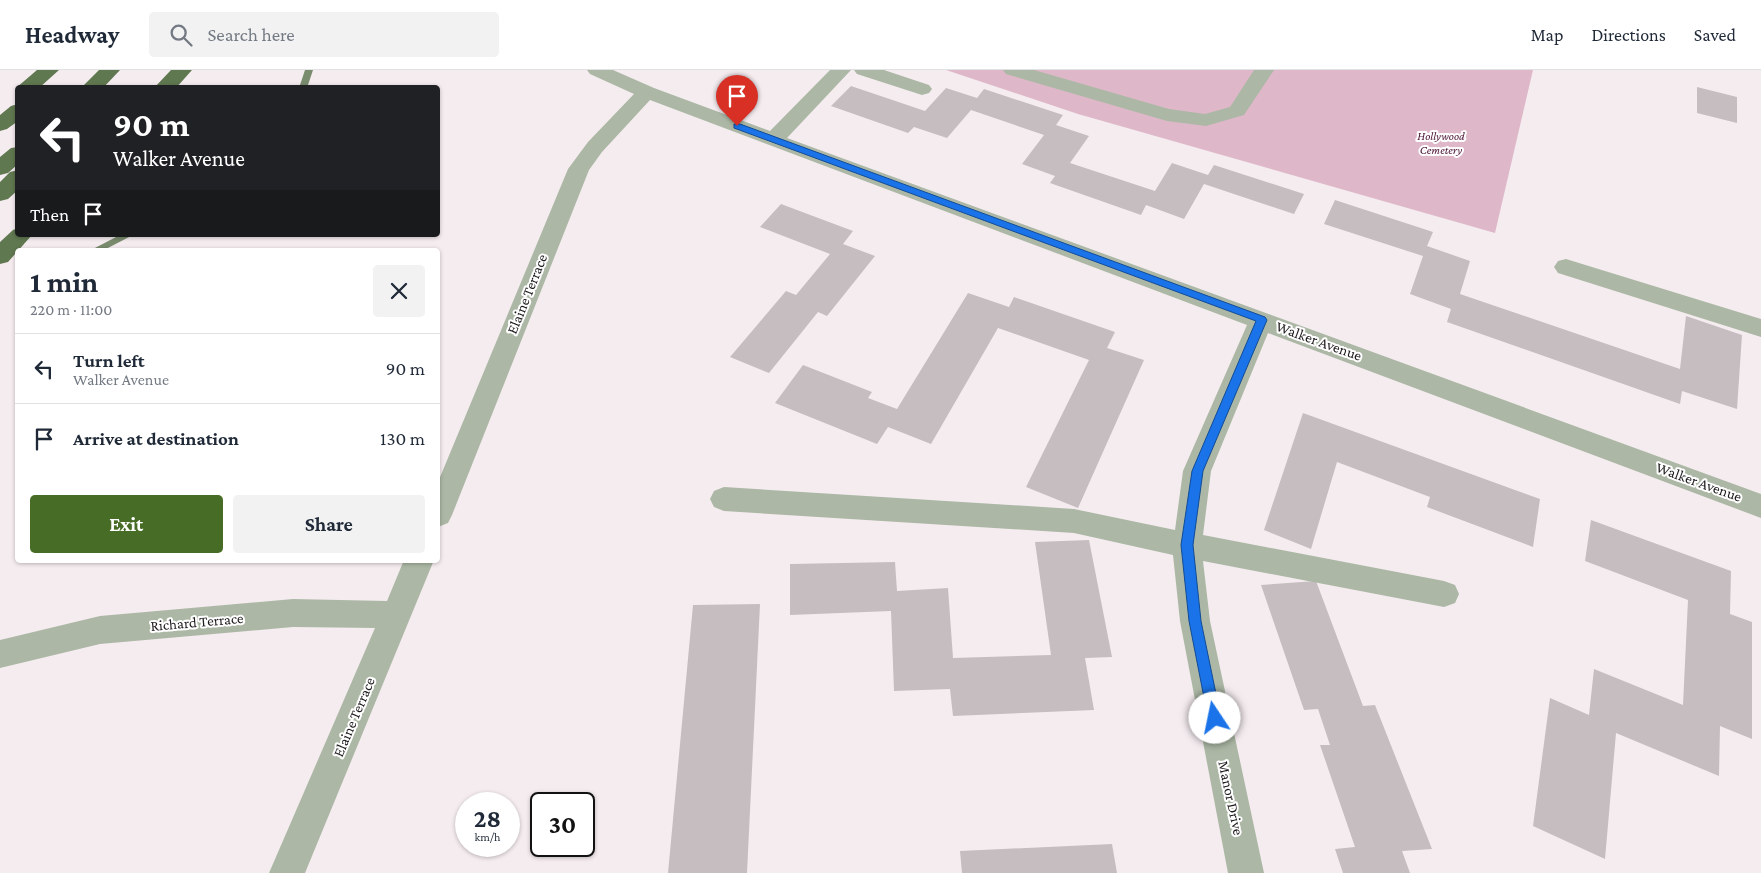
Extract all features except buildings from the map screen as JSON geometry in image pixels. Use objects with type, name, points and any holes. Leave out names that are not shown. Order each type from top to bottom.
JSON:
[{"type":"highway","points":[[30,85],[48,70]]},
{"type":"highway","points":[[46,85],[62,70]]},
{"type":"highway","points":[[94,85],[110,70]]},
{"type":"highway","points":[[110,85],[124,70]]},
{"type":"highway","points":[[167,85],[182,70]]},
{"type":"highway","points":[[0,108],[15,96]]},
{"type":"highway","points":[[0,125],[15,112]]},
{"type":"highway","points":[[0,168],[15,155]]},
{"type":"highway","points":[[0,194],[15,180]]},
{"type":"highway","points":[[0,256],[19,237]]},
{"type":"street","name":"Walker Avenue","points":[[597,70],[648,92],[773,140],[1761,506]]},
{"type":"street","points":[[773,140],[841,70]]},
{"type":"street","points":[[864,70],[922,90]]},
{"type":"street","points":[[1013,70],[1167,115],[1206,120],[1237,111],[1264,70]]},
{"type":"street","name":"Elaine Terrace","points":[[440,511],[579,169],[595,147],[648,92]]},
{"type":"street","points":[[1566,267],[1761,328]]},
{"type":"street","name":"Manor Drive","points":[[1246,873],[1195,621],[1187,545],[1197,471],[1262,320]]},
{"type":"street","points":[[724,499],[1074,520],[1187,545],[1444,594]]},
{"type":"street","name":"Elaine Terrace","points":[[287,873],[418,563]]},
{"type":"street","name":"Richard Terrace","points":[[0,654],[100,630],[293,613],[397,615]]},
{"type":"green space","name":"Hollywood Cemetery","points":[[946,70],[1533,70],[1495,233],[1078,114]]},
{"type":"waterway","points":[[304,85],[309,70]]},
{"type":"waterway","points":[[100,248],[124,237]]},
{"type":"route","points":[[737,126],[1262,320],[1197,471],[1187,545],[1195,621],[1215,718]]}]
